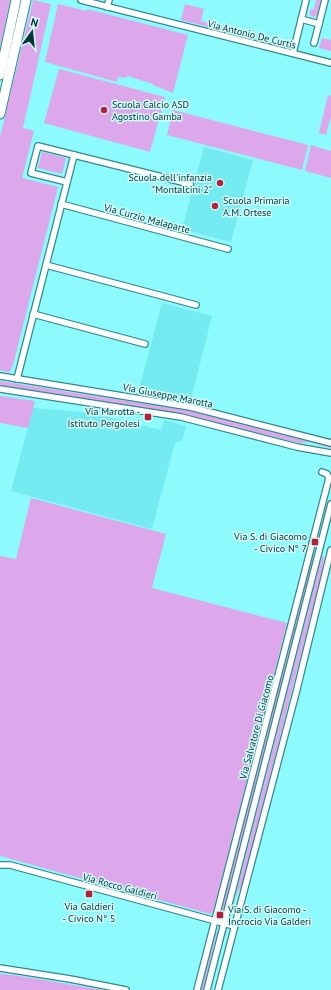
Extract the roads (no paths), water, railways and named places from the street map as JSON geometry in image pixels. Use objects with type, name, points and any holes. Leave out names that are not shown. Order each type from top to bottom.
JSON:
[{"type":"highway","points":[[0,75],[16,0]]},
{"type":"highway","points":[[0,114],[26,0]]},
{"type":"street","name":"Via Antonio De Curtis","points":[[81,0],[331,63]]},
{"type":"street","points":[[107,7],[109,0]]},
{"type":"street","points":[[293,53],[306,0]]},
{"type":"street","points":[[314,43],[325,0]]},
{"type":"street","points":[[302,19],[319,24]]},
{"type":"street","points":[[67,182],[31,173],[38,146],[190,184]]},
{"type":"street","points":[[17,380],[74,155]]},
{"type":"street","name":"Via Curzio Malaparte","points":[[61,204],[228,249]]},
{"type":"street","points":[[46,265],[196,305]]},
{"type":"street","points":[[33,314],[145,344]]},
{"type":"street","name":"Via Giuseppe Marotta","points":[[0,376],[17,380],[190,407],[331,443]]},
{"type":"street","name":"Via Giuseppe Marotta","points":[[0,389],[181,418],[297,447],[331,453]]},
{"type":"street","name":"Via Salvatore Di Giacomo","points":[[197,990],[330,478],[328,474],[322,472]]},
{"type":"street","name":"Via Salvatore Di Giacomo","points":[[207,990],[330,516],[331,504]]},
{"type":"street","points":[[218,990],[296,693],[331,550]]},
{"type":"street","name":"Via Rocco Galdieri","points":[[0,865],[10,865],[234,926]]},
{"type":"street","points":[[0,968],[126,990]]},
{"type":"place","name":"Scuola Calcio ASD Agostino Gamba","points":[[104,110]]},
{"type":"place","name":"Scuola dell'infanzia \"Montalcini 2\"","points":[[220,183]]},
{"type":"place","name":"Scuola Primaria A.M. Ortese","points":[[215,206]]},
{"type":"place","name":"Via Marotta - Istituto Pergolesi","points":[[148,417]]},
{"type":"place","name":"Via S. di Giacomo - Civico N° 7","points":[[315,542]]},
{"type":"place","name":"Via Galdieri - Civico N° 5","points":[[89,894]]},
{"type":"place","name":"Via S. di Giacomo - Incrocio Via Galderi","points":[[220,915]]}]
